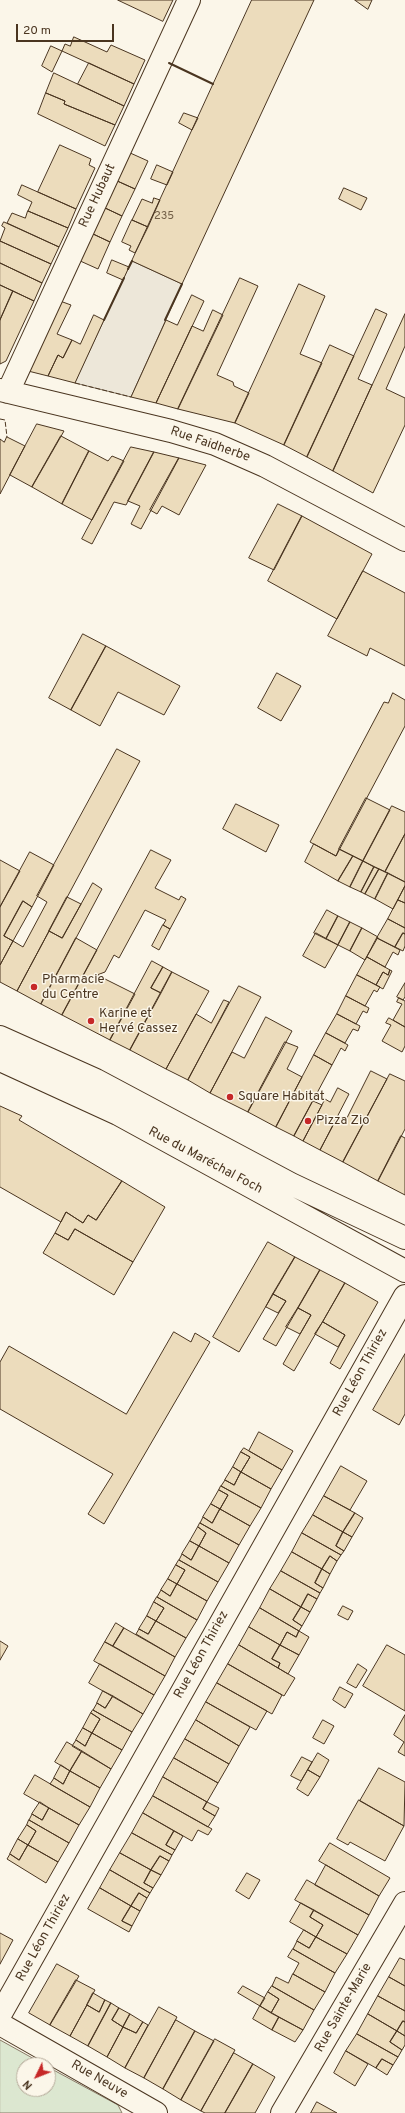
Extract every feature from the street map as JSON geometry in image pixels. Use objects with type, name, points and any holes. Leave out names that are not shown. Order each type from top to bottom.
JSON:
[{"type":"street","name":"Rue Hubaut","points":[[4,391],[189,0]]},
{"type":"street","name":"Rue Faidherbe","points":[[4,391],[171,431],[215,444],[265,466],[405,540]]},
{"type":"street","name":"Rue du Maréchal Foch","points":[[0,1036],[96,1080],[291,1184],[405,1238]]},
{"type":"street","name":"Rue du Maréchal Foch","points":[[0,1060],[118,1114],[405,1271]]},
{"type":"street","name":"Rue Léon Thiriez","points":[[0,2015],[405,1296]]},
{"type":"street","name":"Rue Sainte-Marie","points":[[282,2113],[405,1903]]},
{"type":"street","name":"Rue Neuve","points":[[0,2024],[154,2112]]},
{"type":"green space","points":[[0,2040],[31,2057],[16,2057],[16,2097],[56,2097],[56,2071],[118,2105],[122,2113],[0,2113]]},
{"type":"shaded area","points":[[132,261],[182,284],[131,397],[75,383]]},
{"type":"building","points":[[118,0],[173,0],[163,21]]},
{"type":"building","points":[[252,0],[314,0],[182,284],[132,261]]},
{"type":"building","points":[[355,0],[372,0],[368,9]]},
{"type":"building","points":[[74,37],[107,52],[111,45],[145,60],[134,84],[62,51],[65,44],[70,46]]},
{"type":"building","points":[[51,46],[62,51],[52,72],[42,66]]},
{"type":"building","points":[[89,63],[134,84],[124,106],[78,84]]},
{"type":"building","points":[[54,73],[124,106],[115,125],[64,104],[65,101],[46,93]]},
{"type":"building","points":[[46,93],[65,101],[64,104],[115,125],[105,146],[38,114]]},
{"type":"building","points":[[184,113],[198,118],[192,130],[179,123]]},
{"type":"building","points":[[60,145],[91,159],[89,165],[95,168],[76,209],[38,192]]},
{"type":"building","points":[[128,152],[148,161],[135,189],[115,180]]},
{"type":"building","points":[[157,165],[173,172],[167,185],[151,179]]},
{"type":"building","points":[[115,180],[135,189],[122,216],[103,207]]},
{"type":"building","points":[[22,185],[76,209],[68,228],[28,211],[32,202],[18,195]]},
{"type":"building","points":[[344,188],[367,198],[361,210],[339,199]]},
{"type":"building","points":[[154,198],[160,200],[148,227],[132,220],[142,199],[152,203]]},
{"type":"building","points":[[103,207],[122,216],[110,242],[91,233]]},
{"type":"building","points":[[28,211],[68,228],[59,247],[7,223],[12,213],[25,218]]},
{"type":"building","points":[[132,220],[148,227],[135,253],[129,250],[131,246],[122,242]]},
{"type":"building","points":[[4,222],[59,247],[51,264],[0,241],[5,228],[2,226]]},
{"type":"building","points":[[91,233],[110,242],[98,269],[78,260]]},
{"type":"building","points":[[0,241],[51,264],[42,283],[0,263]]},
{"type":"building","points":[[112,260],[129,267],[123,280],[107,273]]},
{"type":"building","points":[[0,263],[42,283],[34,301],[0,285]]},
{"type":"building","points":[[240,278],[258,286],[217,375],[233,382],[234,386],[249,393],[235,423],[178,409]]},
{"type":"building","points":[[299,284],[325,296],[300,354],[322,363],[284,445],[235,423]]},
{"type":"building","points":[[0,285],[13,291],[0,320]]},
{"type":"building","points":[[13,291],[34,301],[6,361],[0,364],[0,320]]},
{"type":"building","points":[[192,295],[204,301],[156,403],[131,397],[166,320],[177,325]]},
{"type":"building","points":[[60,301],[71,305],[57,334],[72,340],[63,358],[58,355],[48,376],[28,371]]},
{"type":"building","points":[[376,309],[387,314],[358,379],[372,385],[333,471],[307,457]]},
{"type":"building","points":[[213,310],[223,315],[178,409],[156,403],[192,326],[203,331]]},
{"type":"building","points":[[405,314],[405,346],[386,389],[405,398],[405,425],[373,493],[333,471]]},
{"type":"building","points":[[94,315],[104,320],[75,383],[48,376],[58,355],[63,358],[72,340],[80,344]]},
{"type":"building","points":[[330,345],[354,356],[307,457],[284,445]]},
{"type":"building","points":[[37,424],[64,431],[32,487],[10,475]]},
{"type":"building","points":[[61,436],[89,451],[62,504],[32,487]]},
{"type":"building","points":[[7,437],[25,446],[0,494],[0,439],[4,442]]},
{"type":"building","points":[[131,447],[154,452],[126,505],[114,502],[92,544],[82,539]]},
{"type":"building","points":[[89,451],[108,461],[112,456],[124,461],[92,520],[62,504]]},
{"type":"building","points":[[154,452],[179,458],[141,529],[131,524],[140,506],[128,501]]},
{"type":"building","points":[[179,458],[206,465],[179,515],[162,506],[157,514],[150,510]]},
{"type":"building","points":[[278,504],[302,516],[274,570],[249,558]]},
{"type":"building","points":[[302,516],[372,554],[337,619],[268,581]]},
{"type":"building","points":[[363,571],[405,593],[405,666],[370,648],[367,656],[328,636]]},
{"type":"building","points":[[83,634],[106,646],[71,710],[49,698]]},
{"type":"building","points":[[106,646],[180,686],[164,715],[118,692],[100,726],[71,710]]},
{"type":"building","points":[[277,673],[301,686],[281,721],[258,708]]},
{"type":"building","points":[[393,693],[405,700],[405,726],[336,856],[310,842],[384,702],[388,703]]},
{"type":"building","points":[[117,749],[140,761],[17,991],[0,982],[0,965],[13,941],[23,947],[47,902],[37,896]]},
{"type":"building","points":[[366,798],[390,810],[363,861],[339,849]]},
{"type":"building","points":[[236,804],[279,825],[266,852],[223,829]]},
{"type":"building","points":[[392,806],[405,812],[405,834],[385,872],[363,861]]},
{"type":"building","points":[[405,834],[405,882],[385,872]]},
{"type":"building","points":[[314,844],[336,856],[339,849],[353,856],[338,881],[305,862]]},
{"type":"building","points":[[151,850],[171,860],[155,888],[179,900],[181,896],[186,899],[170,929],[163,925],[166,920],[145,910],[119,958],[114,955],[105,972],[97,975],[135,994],[110,1040],[62,1015]]},
{"type":"building","points":[[30,852],[54,865],[32,907],[23,901],[4,936],[13,941],[0,965],[0,907]]},
{"type":"building","points":[[353,856],[363,861],[350,887],[338,881]]},
{"type":"building","points":[[0,860],[20,871],[0,907]]},
{"type":"building","points":[[363,861],[374,867],[361,892],[350,887]]},
{"type":"building","points":[[374,867],[379,869],[365,894],[361,892]]},
{"type":"building","points":[[379,869],[388,873],[375,899],[365,894]]},
{"type":"building","points":[[388,873],[405,882],[405,886],[393,909],[375,899]]},
{"type":"building","points":[[93,883],[102,889],[41,1004],[17,991],[49,931],[62,938]]},
{"type":"building","points":[[405,886],[405,903],[398,900]]},
{"type":"building","points":[[67,897],[81,904],[62,938],[49,931]]},
{"type":"building","points":[[398,900],[405,903],[405,928],[388,919]]},
{"type":"building","points":[[23,901],[32,907],[13,941],[4,936]]},
{"type":"building","points":[[327,910],[338,916],[326,939],[314,933]]},
{"type":"building","points":[[338,916],[350,922],[338,945],[326,939]]},
{"type":"building","points":[[388,919],[405,928],[405,934],[403,933],[395,947],[377,938]]},
{"type":"building","points":[[350,922],[362,928],[350,951],[338,945]]},
{"type":"building","points":[[163,925],[170,929],[159,950],[152,946]]},
{"type":"building","points":[[362,928],[378,937],[365,960],[350,951]]},
{"type":"building","points":[[316,933],[338,945],[325,968],[303,956]]},
{"type":"building","points":[[403,933],[405,934],[405,946],[403,951],[395,947]]},
{"type":"building","points":[[76,938],[97,950],[62,1015],[41,1004]]},
{"type":"building","points":[[377,938],[400,950],[398,955],[393,952],[385,967],[367,957]]},
{"type":"building","points":[[367,957],[390,970],[388,975],[383,972],[376,985],[357,975]]},
{"type":"building","points":[[152,961],[163,967],[151,988],[161,993],[130,1050],[110,1040]]},
{"type":"building","points":[[163,967],[172,972],[161,993],[151,988]]},
{"type":"building","points":[[390,970],[392,971],[383,989],[376,985],[383,972],[388,975]]},
{"type":"building","points":[[172,972],[209,991],[166,1069],[130,1050]]},
{"type":"building","points":[[357,975],[380,987],[377,992],[374,990],[365,1006],[346,996]]},
{"type":"building","points":[[405,983],[405,997],[403,1000],[397,997]]},
{"type":"building","points":[[239,986],[261,997],[210,1093],[188,1080]]},
{"type":"building","points":[[346,996],[369,1008],[367,1013],[363,1011],[356,1024],[337,1014]]},
{"type":"building","points":[[399,998],[405,1001],[405,1027],[393,1020],[402,1004],[397,1002]]},
{"type":"building","points":[[224,1000],[229,1002],[188,1080],[166,1069],[196,1014],[211,1023]]},
{"type":"building","points":[[337,1014],[360,1026],[358,1031],[353,1029],[345,1043],[326,1033]]},
{"type":"building","points":[[266,1017],[292,1031],[248,1112],[210,1093],[232,1052],[244,1058]]},
{"type":"building","points":[[389,1018],[405,1027],[405,1046],[402,1052],[382,1041],[391,1025],[386,1023]]},
{"type":"building","points":[[326,1033],[348,1045],[345,1051],[341,1048],[332,1065],[314,1055]]},
{"type":"building","points":[[285,1042],[298,1047],[287,1069],[302,1077],[276,1127],[248,1112]]},
{"type":"building","points":[[314,1055],[332,1065],[294,1136],[276,1127]]},
{"type":"building","points":[[371,1071],[387,1079],[343,1162],[320,1150],[338,1116],[346,1119]]},
{"type":"building","points":[[390,1074],[405,1081],[405,1129],[378,1181],[343,1162]]},
{"type":"building","points":[[338,1088],[349,1094],[320,1150],[303,1141],[325,1099],[330,1102]]},
{"type":"building","name":"Pizza Zio","points":[[313,1101],[322,1105],[303,1141],[294,1136]]},
{"type":"building","points":[[0,1106],[22,1116],[19,1120],[122,1181],[96,1220],[88,1215],[83,1223],[66,1212],[61,1222],[0,1187]]},
{"type":"building","points":[[401,1136],[405,1138],[405,1195],[378,1181]]},
{"type":"building","points":[[122,1181],[165,1207],[133,1262],[75,1229],[68,1240],[55,1233],[66,1212],[83,1223],[88,1215],[96,1220]]},
{"type":"building","points":[[75,1229],[133,1262],[114,1295],[43,1253],[55,1233],[68,1240]]},
{"type":"building","points":[[268,1242],[295,1257],[239,1352],[213,1337]]},
{"type":"building","points":[[295,1257],[320,1270],[276,1346],[263,1339],[286,1301],[273,1294]]},
{"type":"building","points":[[320,1270],[345,1283],[294,1371],[283,1364],[311,1315],[298,1308]]},
{"type":"building","points":[[345,1283],[378,1302],[340,1369],[330,1363],[345,1335],[323,1322]]},
{"type":"building","points":[[273,1294],[286,1301],[278,1313],[266,1307]]},
{"type":"building","points":[[298,1308],[311,1315],[300,1334],[286,1327]]},
{"type":"building","points":[[323,1322],[345,1335],[338,1347],[315,1334]]},
{"type":"building","points":[[174,1332],[191,1342],[195,1333],[210,1342],[104,1524],[88,1514],[113,1474],[0,1409],[0,1362],[9,1346],[126,1414]]},
{"type":"building","points":[[405,1354],[405,1414],[399,1425],[373,1410]]},
{"type":"building","points":[[259,1432],[293,1451],[282,1470],[249,1451]]},
{"type":"building","points":[[244,1448],[282,1470],[271,1489],[241,1472],[250,1457],[241,1452]]},
{"type":"building","points":[[241,1452],[250,1457],[241,1472],[233,1467]]},
{"type":"building","points":[[341,1466],[367,1481],[350,1510],[324,1496]]},
{"type":"building","points":[[233,1467],[241,1472],[234,1485],[225,1480]]},
{"type":"building","points":[[241,1472],[271,1489],[261,1508],[221,1486],[225,1480],[234,1485]]},
{"type":"building","points":[[221,1486],[261,1508],[250,1526],[220,1509],[228,1495],[219,1490]]},
{"type":"building","points":[[219,1490],[228,1495],[220,1509],[211,1504]]},
{"type":"building","points":[[324,1496],[355,1513],[343,1532],[313,1515]]},
{"type":"building","points":[[211,1504],[220,1509],[212,1523],[203,1517]]},
{"type":"building","points":[[220,1509],[250,1526],[239,1545],[200,1523],[203,1517],[212,1523]]},
{"type":"building","points":[[355,1513],[363,1518],[352,1537],[343,1532]]},
{"type":"building","points":[[313,1515],[343,1532],[336,1546],[344,1551],[341,1555],[302,1533]]},
{"type":"building","points":[[200,1523],[239,1545],[229,1563],[199,1546],[206,1533],[198,1527]]},
{"type":"building","points":[[198,1527],[206,1533],[199,1546],[190,1541]]},
{"type":"building","points":[[343,1532],[352,1537],[344,1551],[336,1546]]},
{"type":"building","points":[[302,1533],[341,1555],[337,1561],[330,1556],[322,1569],[292,1552]]},
{"type":"building","points":[[190,1541],[199,1546],[191,1560],[182,1554]]},
{"type":"building","points":[[199,1546],[229,1563],[218,1582],[179,1560],[182,1554],[191,1560]]},
{"type":"building","points":[[292,1552],[322,1569],[315,1583],[323,1588],[320,1593],[281,1571]]},
{"type":"building","points":[[330,1556],[337,1561],[330,1574],[322,1569]]},
{"type":"building","points":[[179,1560],[218,1582],[207,1601],[177,1584],[185,1570],[176,1565]]},
{"type":"building","points":[[176,1565],[185,1570],[177,1584],[168,1579]]},
{"type":"building","points":[[322,1569],[330,1574],[323,1588],[315,1583]]},
{"type":"building","points":[[281,1571],[320,1593],[317,1599],[308,1594],[301,1607],[270,1589]]},
{"type":"building","points":[[168,1579],[177,1584],[170,1596],[161,1590]]},
{"type":"building","points":[[177,1584],[207,1601],[197,1620],[157,1597],[161,1590],[170,1596]]},
{"type":"building","points":[[270,1589],[301,1607],[293,1620],[302,1626],[299,1631],[260,1608]]},
{"type":"building","points":[[308,1594],[317,1599],[310,1612],[301,1607]]},
{"type":"building","points":[[157,1597],[197,1620],[186,1638],[156,1621],[164,1608],[154,1602]]},
{"type":"building","points":[[154,1602],[164,1608],[156,1621],[147,1616]]},
{"type":"building","points":[[343,1606],[353,1611],[348,1620],[338,1615]]},
{"type":"building","points":[[301,1607],[310,1612],[302,1626],[293,1620]]},
{"type":"building","points":[[260,1608],[299,1631],[296,1637],[287,1632],[280,1645],[249,1627]]},
{"type":"building","points":[[147,1616],[156,1621],[148,1634],[139,1629]]},
{"type":"building","points":[[156,1621],[186,1638],[175,1657],[136,1634],[139,1629],[148,1634]]},
{"type":"building","points":[[116,1623],[124,1628],[113,1646],[105,1642]]},
{"type":"building","points":[[249,1627],[280,1645],[272,1659],[280,1663],[278,1668],[239,1645]]},
{"type":"building","points":[[124,1628],[175,1657],[165,1676],[113,1646]]},
{"type":"building","points":[[299,1631],[309,1637],[299,1655],[280,1645],[287,1632],[296,1637]]},
{"type":"building","points":[[0,1641],[8,1646],[0,1660]]},
{"type":"building","points":[[105,1642],[165,1676],[154,1695],[94,1661]]},
{"type":"building","points":[[239,1645],[295,1678],[284,1696],[228,1664]]},
{"type":"building","points":[[280,1645],[299,1655],[288,1674],[278,1668],[280,1663],[272,1659]]},
{"type":"building","points":[[387,1645],[405,1655],[405,1711],[363,1686]]},
{"type":"building","points":[[100,1664],[154,1695],[143,1714],[89,1683]]},
{"type":"building","points":[[228,1664],[282,1695],[272,1714],[217,1683]]},
{"type":"building","points":[[358,1664],[367,1670],[356,1688],[347,1683]]},
{"type":"building","points":[[217,1683],[267,1711],[256,1730],[206,1702]]},
{"type":"building","points":[[340,1687],[353,1694],[345,1708],[333,1700]]},
{"type":"building","points":[[103,1691],[113,1696],[105,1708],[97,1703]]},
{"type":"building","points":[[113,1696],[143,1714],[132,1732],[93,1710],[97,1703],[105,1708]]},
{"type":"building","points":[[206,1702],[250,1727],[239,1746],[196,1720]]},
{"type":"building","points":[[93,1710],[132,1732],[122,1750],[92,1733],[100,1719],[91,1713]]},
{"type":"building","points":[[91,1713],[100,1719],[92,1733],[83,1728]]},
{"type":"building","points":[[405,1715],[405,1756],[398,1752],[404,1742],[394,1735]]},
{"type":"building","points":[[196,1720],[239,1746],[229,1764],[185,1739]]},
{"type":"building","points":[[323,1720],[334,1726],[324,1744],[313,1738]]},
{"type":"building","points":[[83,1728],[92,1733],[85,1746],[76,1740]]},
{"type":"building","points":[[92,1733],[122,1750],[111,1769],[72,1746],[76,1740],[85,1746]]},
{"type":"building","points":[[185,1739],[229,1764],[218,1783],[174,1758]]},
{"type":"building","points":[[67,1742],[82,1751],[70,1771],[55,1762]]},
{"type":"building","points":[[82,1751],[111,1769],[100,1788],[70,1771]]},
{"type":"building","points":[[318,1753],[329,1760],[320,1777],[308,1770]]},
{"type":"building","points":[[302,1757],[312,1762],[301,1781],[291,1776]]},
{"type":"building","points":[[174,1758],[218,1783],[207,1802],[163,1777]]},
{"type":"building","points":[[61,1765],[70,1771],[63,1784],[54,1778]]},
{"type":"building","points":[[379,1768],[405,1782],[404,1826],[360,1801]]},
{"type":"building","points":[[308,1770],[320,1777],[308,1796],[297,1789]]},
{"type":"building","points":[[70,1771],[100,1788],[90,1807],[50,1784],[54,1778],[63,1784]]},
{"type":"building","points":[[35,1775],[90,1807],[79,1825],[24,1794]]},
{"type":"building","points":[[163,1777],[207,1802],[203,1809],[215,1816],[208,1827],[153,1796]]},
{"type":"building","points":[[153,1796],[212,1829],[208,1835],[198,1830],[192,1841],[143,1813]]},
{"type":"building","points":[[359,1800],[404,1826],[385,1861],[350,1842],[348,1845],[337,1839]]},
{"type":"building","points":[[40,1802],[49,1808],[42,1820],[32,1814]]},
{"type":"building","points":[[207,1802],[219,1808],[215,1816],[203,1809]]},
{"type":"building","points":[[49,1808],[79,1825],[69,1843],[29,1820],[32,1814],[42,1820]]},
{"type":"building","points":[[143,1813],[174,1831],[166,1845],[175,1850],[172,1855],[132,1833]]},
{"type":"building","points":[[29,1820],[69,1843],[58,1862],[28,1845],[36,1831],[27,1825]]},
{"type":"building","points":[[27,1825],[36,1831],[28,1845],[18,1839]]},
{"type":"building","points":[[174,1831],[183,1836],[175,1850],[166,1845]]},
{"type":"building","points":[[132,1833],[172,1855],[169,1861],[160,1856],[151,1870],[120,1853]]},
{"type":"building","points":[[18,1839],[28,1845],[19,1860],[10,1854]]},
{"type":"building","points":[[330,1843],[390,1878],[379,1896],[319,1861]]},
{"type":"building","points":[[28,1845],[58,1862],[46,1883],[7,1859],[10,1854],[19,1860]]},
{"type":"building","points":[[120,1853],[151,1870],[144,1883],[153,1888],[150,1893],[110,1870]]},
{"type":"building","points":[[160,1856],[169,1861],[161,1875],[151,1870]]},
{"type":"building","points":[[326,1865],[379,1896],[369,1915],[315,1885]]},
{"type":"building","points":[[110,1870],[150,1893],[147,1898],[139,1893],[131,1906],[100,1888]]},
{"type":"building","points":[[151,1870],[161,1875],[153,1888],[144,1883]]},
{"type":"building","points":[[247,1873],[260,1880],[249,1899],[236,1891]]},
{"type":"building","points":[[307,1880],[369,1915],[358,1935],[295,1900]]},
{"type":"building","points":[[100,1888],[131,1906],[122,1921],[132,1926],[129,1932],[88,1909]]},
{"type":"building","points":[[139,1893],[147,1898],[140,1911],[131,1906]]},
{"type":"building","points":[[301,1903],[314,1910],[310,1917],[323,1925],[316,1937],[290,1922]]},
{"type":"building","points":[[131,1906],[140,1911],[132,1926],[122,1921]]},
{"type":"building","points":[[314,1910],[358,1935],[347,1954],[316,1937],[323,1925],[310,1917]]},
{"type":"building","points":[[304,1930],[316,1937],[309,1948],[297,1941]]},
{"type":"building","points":[[0,1933],[13,1940],[0,1964]]},
{"type":"building","points":[[316,1937],[347,1954],[335,1973],[293,1949],[297,1941],[309,1948]]},
{"type":"building","points":[[293,1949],[335,1973],[325,1992],[293,1974],[299,1963],[288,1957]]},
{"type":"building","points":[[400,1958],[405,1960],[405,1986],[389,1977]]},
{"type":"building","points":[[57,1964],[79,1976],[50,2025],[29,2013]]},
{"type":"building","points":[[293,1974],[325,1992],[314,2010],[272,1986],[276,1977],[288,1983]]},
{"type":"building","points":[[389,1977],[405,1986],[405,2011],[378,1996]]},
{"type":"building","points":[[76,1980],[95,1990],[70,2036],[50,2025]]},
{"type":"building","points":[[243,1986],[265,1998],[260,2006],[238,1993]]},
{"type":"building","points":[[272,1986],[314,2010],[303,2030],[271,2013],[279,1999],[268,1992]]},
{"type":"building","points":[[268,1992],[279,1999],[271,2013],[260,2006]]},
{"type":"building","points":[[93,1993],[105,2000],[99,2012],[87,2005]]},
{"type":"building","points":[[378,1996],[405,2011],[405,2022],[403,2021],[397,2031],[368,2014]]},
{"type":"building","points":[[105,2000],[111,2003],[88,2046],[70,2036],[87,2005],[99,2012]]},
{"type":"building","points":[[111,2003],[119,2008],[112,2020],[123,2027],[107,2057],[88,2046]]},
{"type":"building","points":[[260,2006],[279,2017],[272,2030],[253,2019]]},
{"type":"building","points":[[159,2007],[177,2017],[144,2078],[125,2068]]},
{"type":"building","points":[[119,2008],[130,2014],[123,2027],[112,2020]]},
{"type":"building","points":[[130,2014],[143,2022],[136,2033],[123,2027]]},
{"type":"building","points":[[368,2014],[397,2031],[390,2042],[402,2050],[398,2057],[357,2034]]},
{"type":"building","points":[[279,2017],[303,2030],[295,2042],[272,2030]]},
{"type":"building","points":[[176,2020],[195,2031],[163,2089],[144,2078]]},
{"type":"building","points":[[403,2021],[405,2022],[405,2036],[397,2031]]},
{"type":"building","points":[[143,2022],[148,2025],[125,2068],[107,2057],[123,2027],[136,2033]]},
{"type":"building","points":[[195,2031],[214,2041],[181,2100],[163,2089]]},
{"type":"building","points":[[397,2031],[405,2036],[405,2045],[402,2050],[390,2042]]},
{"type":"building","points":[[357,2034],[398,2057],[393,2065],[382,2059],[376,2068],[346,2051]]},
{"type":"building","points":[[215,2039],[235,2050],[201,2111],[181,2100]]},
{"type":"building","points":[[346,2051],[368,2064],[355,2086],[334,2073]]},
{"type":"building","points":[[234,2053],[253,2064],[225,2113],[205,2113],[201,2111]]},
{"type":"building","points":[[382,2059],[393,2065],[387,2075],[376,2068]]},
{"type":"building","points":[[253,2064],[275,2077],[255,2113],[225,2113]]},
{"type":"building","points":[[317,2102],[337,2113],[311,2113]]},
{"type":"fence","points":[[75,383],[131,397]]},
{"type":"fence","points":[[0,419],[5,420],[7,437]]},
{"type":"wall","points":[[169,63],[213,84]]},
{"type":"wall","points":[[128,269],[132,261]]},
{"type":"wall","points":[[104,320],[124,278]]},
{"type":"wall","points":[[165,320],[182,284]]},
{"type":"place","name":"Pharmacie du Centre","points":[[34,987]]},
{"type":"place","name":"Karine et Hervé Cassez","points":[[91,1021]]},
{"type":"place","name":"Square Habitat","points":[[230,1097]]},
{"type":"place","name":"Pizza Zio","points":[[308,1121]]}]
